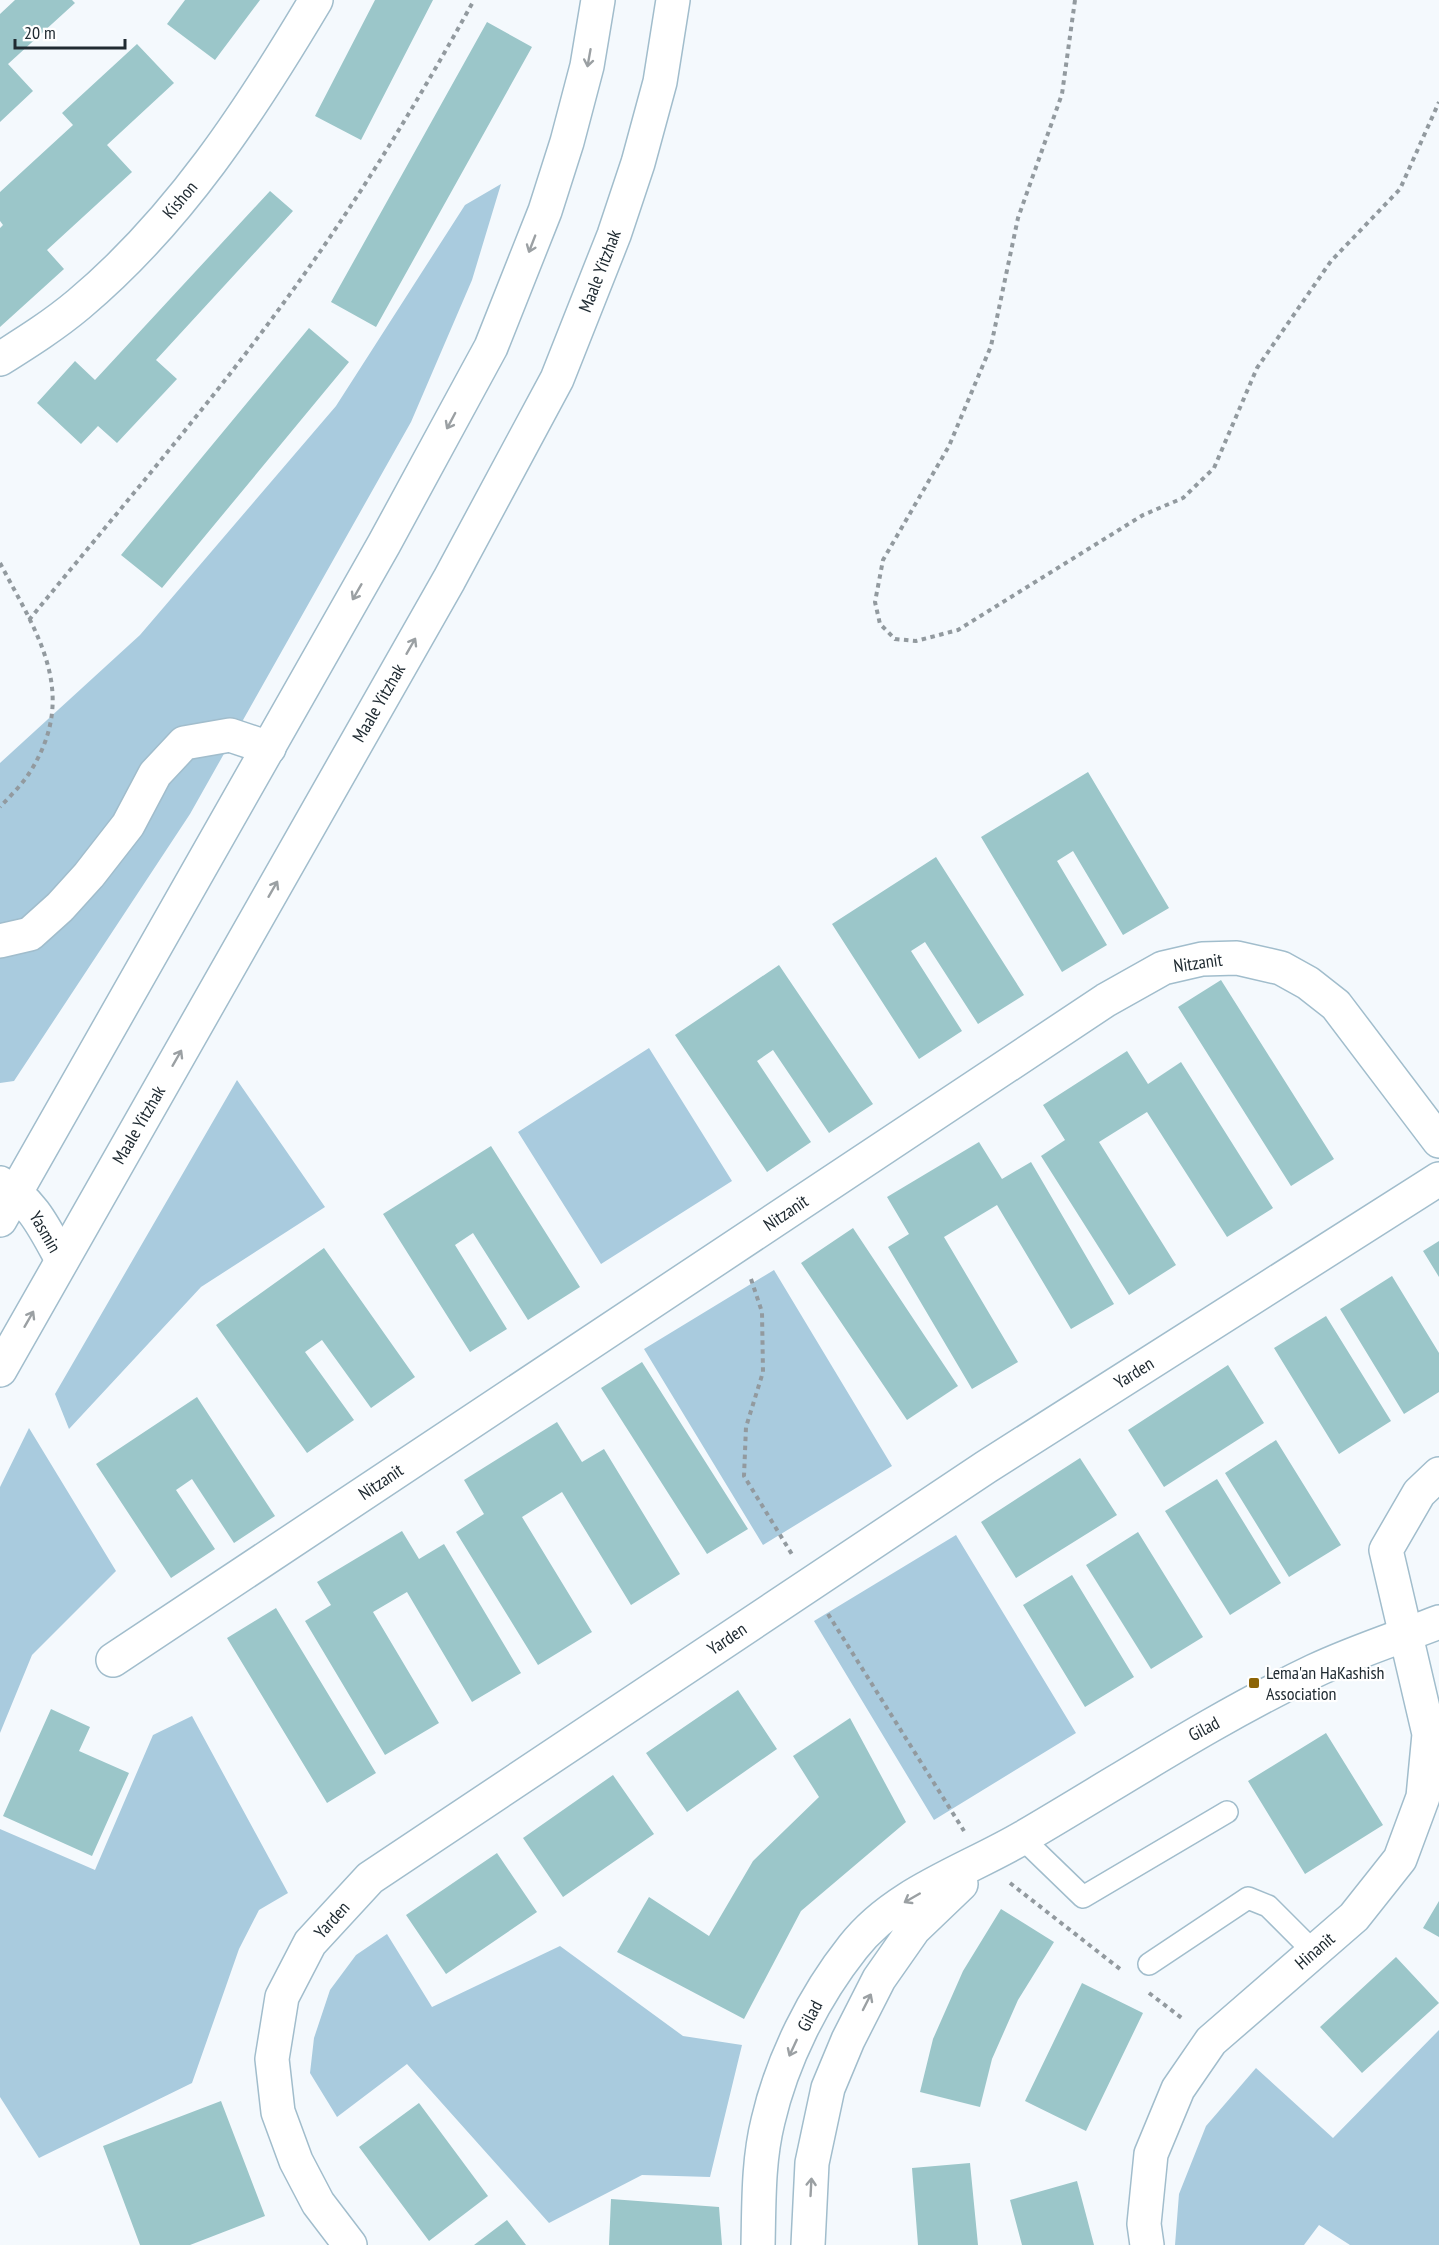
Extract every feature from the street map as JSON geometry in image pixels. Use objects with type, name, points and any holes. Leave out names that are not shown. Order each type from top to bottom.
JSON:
[{"type":"street","name":"Kishon","points":[[0,359],[79,304],[180,202],[228,141],[316,0]]},
{"type":"street","points":[[0,1220],[8,1187],[269,748],[384,544],[491,347],[545,211],[567,142],[587,66],[598,0]]},
{"type":"street","name":"Maale Yitzhak","points":[[0,1370],[449,580],[557,378],[614,235],[638,163],[660,82],[673,0]]},
{"type":"street","points":[[0,941],[30,934],[82,883],[128,825],[155,774],[184,743],[230,735],[269,748]]},
{"type":"street","name":"Nitzanit","points":[[113,1660],[1106,1000],[1163,968],[1202,959],[1237,958],[1281,968],[1308,983],[1336,1005],[1439,1141]]},
{"type":"street","name":"Yarden","points":[[350,2245],[318,2203],[296,2161],[278,2112],[272,2059],[282,1997],[310,1943],[370,1878],[996,1460],[1439,1179]]},
{"type":"street","name":"Yasmin","points":[[8,1187],[36,1212],[62,1260]]},
{"type":"street","name":"Hinanit","points":[[1147,2245],[1143,2224],[1151,2154],[1178,2089],[1211,2041],[1354,1917],[1400,1859],[1423,1797],[1429,1734],[1386,1550],[1419,1493],[1439,1474]]},
{"type":"street","name":"Gilad","points":[[758,2245],[759,2191],[768,2121],[790,2052],[819,1998],[853,1946],[893,1909],[1022,1838],[1187,1738],[1295,1680],[1439,1622]]},
{"type":"street","name":"Gilad","points":[[808,2245],[812,2163],[828,2088],[848,2040],[879,1979],[914,1929],[982,1860]]},
{"type":"lane","points":[[1022,1838],[1083,1897],[1227,1812]]},
{"type":"lane","points":[[1149,1964],[1248,1898],[1268,1906],[1314,1952]]},
{"type":"path","points":[[29,620],[222,383],[317,255],[435,70],[474,0]]},
{"type":"path","points":[[1075,0],[1062,94],[1018,218],[991,346],[949,446],[883,560],[875,602],[880,624],[895,639],[916,641],[958,630],[1143,514],[1183,498],[1214,468],[1257,368],[1331,261],[1400,189],[1439,102]]},
{"type":"path","points":[[0,563],[45,651],[54,698],[48,734],[30,772],[0,807]]},
{"type":"path","points":[[739,1244],[762,1312],[763,1372],[746,1427],[744,1476],[982,1860],[1128,1976]]},
{"type":"path","points":[[1147,1991],[1211,2041]]},
{"type":"shaded area","points":[[501,184],[472,280],[411,422],[190,814],[14,1081],[0,1083],[0,763],[140,635],[336,406],[465,205]]},
{"type":"shaded area","points":[[649,1048],[732,1181],[601,1264],[518,1132]]},
{"type":"shaded area","points":[[237,1080],[325,1207],[201,1287],[69,1429],[55,1394]]},
{"type":"shaded area","points":[[774,1270],[892,1466],[763,1545],[644,1349]]},
{"type":"shaded area","points":[[29,1428],[116,1571],[32,1655],[0,1733],[0,1487]]},
{"type":"shaded area","points":[[956,1535],[1076,1733],[934,1820],[814,1621]]},
{"type":"shaded area","points":[[192,1716],[288,1893],[259,1910],[239,1949],[192,2083],[39,2158],[0,2097],[0,1829],[95,1870],[153,1735]]},
{"type":"shaded area","points":[[387,1934],[432,2007],[560,1946],[683,2036],[742,2045],[710,2177],[642,2175],[549,2223],[407,2064],[337,2117],[310,2073],[314,2038],[330,1990],[356,1955]]},
{"type":"shaded area","points":[[1439,2030],[1439,2245],[1350,2245],[1319,2225],[1304,2245],[1175,2245],[1179,2194],[1206,2126],[1256,2068],[1333,2138]]},
{"type":"building","points":[[15,0],[72,0],[75,3],[8,64],[33,91],[0,122],[0,14]]},
{"type":"building","points":[[185,0],[260,0],[215,60],[167,24]]},
{"type":"building","points":[[375,0],[433,0],[361,140],[315,116]]},
{"type":"building","points":[[487,22],[532,47],[376,327],[331,302]]},
{"type":"building","points":[[137,44],[174,83],[107,145],[132,172],[47,250],[64,269],[0,327],[0,228],[3,225],[0,221],[0,192],[73,125],[62,113]]},
{"type":"building","points":[[270,191],[293,211],[156,360],[177,379],[117,443],[98,426],[81,444],[37,403],[75,361],[95,380]]},
{"type":"building","points":[[309,328],[349,362],[162,588],[121,555]]},
{"type":"building","points":[[1088,772],[1169,908],[1123,935],[1073,851],[1057,861],[1107,945],[1062,972],[981,837]]},
{"type":"building","points":[[936,857],[1024,995],[978,1024],[925,942],[911,951],[962,1031],[919,1059],[832,924]]},
{"type":"building","points":[[779,965],[873,1104],[829,1133],[773,1050],[757,1061],[811,1142],[767,1172],[675,1035]]},
{"type":"building","points":[[1221,980],[1334,1159],[1291,1186],[1178,1007]]},
{"type":"building","points":[[1127,1051],[1148,1084],[1181,1062],[1273,1208],[1227,1237],[1147,1112],[1099,1142],[1176,1265],[1129,1295],[1041,1156],[1065,1140],[1043,1105]]},
{"type":"building","points":[[979,1142],[1002,1179],[1031,1162],[1114,1304],[1071,1329],[997,1205],[944,1237],[1018,1362],[972,1389],[888,1247],[909,1234],[887,1197]]},
{"type":"building","points":[[491,1146],[580,1287],[528,1320],[473,1233],[455,1245],[507,1329],[470,1352],[383,1214]]},
{"type":"building","points":[[853,1228],[958,1386],[907,1420],[801,1263]]},
{"type":"building","points":[[1439,1241],[1439,1277],[1423,1251]]},
{"type":"building","points":[[324,1248],[415,1377],[371,1408],[322,1340],[305,1352],[354,1420],[307,1453],[216,1325]]},
{"type":"building","points":[[1392,1276],[1439,1353],[1439,1392],[1404,1414],[1340,1309]]},
{"type":"building","points":[[1326,1316],[1391,1421],[1339,1454],[1274,1348]]},
{"type":"building","points":[[642,1362],[748,1529],[707,1554],[601,1388]]},
{"type":"building","points":[[1228,1365],[1264,1423],[1164,1487],[1128,1430]]},
{"type":"building","points":[[197,1397],[275,1516],[234,1543],[192,1479],[176,1490],[215,1549],[171,1578],[96,1464]]},
{"type":"building","points":[[557,1422],[582,1462],[604,1449],[680,1574],[631,1605],[562,1492],[522,1517],[592,1632],[538,1665],[456,1532],[484,1514],[464,1480]]},
{"type":"building","points":[[1276,1440],[1341,1545],[1289,1577],[1225,1473]]},
{"type":"building","points":[[1080,1458],[1117,1515],[1016,1578],[981,1522]]},
{"type":"building","points":[[1217,1479],[1281,1583],[1230,1615],[1165,1511]]},
{"type":"building","points":[[402,1531],[419,1559],[444,1544],[521,1673],[472,1702],[407,1592],[373,1612],[439,1723],[385,1755],[305,1621],[331,1605],[317,1582]]},
{"type":"building","points":[[1138,1532],[1203,1637],[1151,1669],[1086,1565]]},
{"type":"building","points":[[1072,1575],[1134,1677],[1085,1707],[1023,1605]]},
{"type":"building","points":[[276,1608],[376,1773],[327,1803],[227,1638]]},
{"type":"building","points":[[738,1690],[777,1749],[687,1812],[646,1753]]},
{"type":"building","points":[[51,1709],[90,1727],[79,1751],[129,1773],[92,1856],[3,1816]]},
{"type":"building","points":[[850,1718],[906,1822],[801,1911],[744,2019],[617,1952],[649,1897],[709,1936],[753,1861],[819,1797],[793,1756]]},
{"type":"building","points":[[1326,1733],[1383,1825],[1305,1874],[1248,1781]]},
{"type":"building","points":[[613,1775],[654,1834],[563,1897],[523,1838]]},
{"type":"building","points":[[497,1853],[537,1912],[446,1974],[406,1915]]},
{"type":"building","points":[[1439,1901],[1439,1937],[1423,1928]]},
{"type":"building","points":[[1001,1909],[1054,1942],[1018,2000],[992,2059],[980,2107],[920,2092],[933,2039],[963,1971]]},
{"type":"building","points":[[1396,1957],[1439,2003],[1362,2073],[1320,2027]]},
{"type":"building","points":[[1082,1983],[1143,2013],[1086,2131],[1025,2101]]},
{"type":"building","points":[[221,2101],[265,2216],[190,2245],[140,2245],[103,2146]]},
{"type":"building","points":[[419,2103],[488,2196],[429,2241],[359,2147]]},
{"type":"building","points":[[970,2163],[978,2245],[918,2245],[912,2168]]},
{"type":"building","points":[[1077,2181],[1094,2245],[1022,2245],[1010,2200]]},
{"type":"building","points":[[611,2199],[719,2207],[722,2245],[609,2245]]},
{"type":"building","points":[[507,2220],[526,2245],[474,2245]]},
{"type":"place","name":"Lema'an HaKashish Association","points":[[1254,1683]]}]
